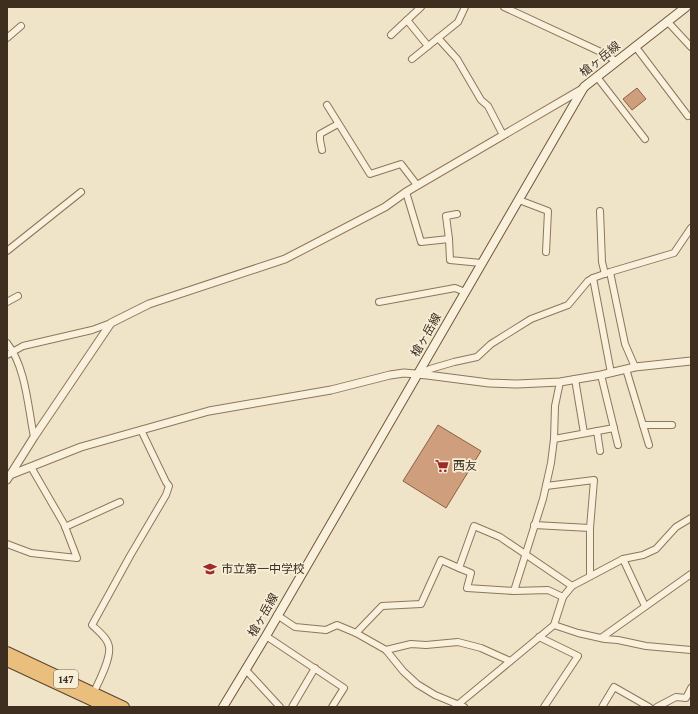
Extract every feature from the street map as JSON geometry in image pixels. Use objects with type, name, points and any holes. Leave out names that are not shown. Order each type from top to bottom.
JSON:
[{"type":"highway","name":"147","points":[[7,652],[124,707]]},
{"type":"highway","name":"147","points":[[7,661],[106,707]]},
{"type":"main road","name":"槍ヶ岳線","points":[[223,707],[245,668],[266,636],[416,374],[584,88],[616,61],[686,7]]},
{"type":"street","points":[[391,35],[421,7]]},
{"type":"street","points":[[412,59],[458,22],[465,7]]},
{"type":"street","points":[[504,7],[603,53],[616,61]]},
{"type":"street","points":[[407,20],[428,46]]},
{"type":"street","points":[[667,21],[691,47]]},
{"type":"street","points":[[7,38],[21,26]]},
{"type":"street","points":[[438,38],[457,59],[481,100],[488,106],[503,135]]},
{"type":"street","points":[[635,46],[688,116]]},
{"type":"street","points":[[598,77],[645,139]]},
{"type":"street","points":[[7,355],[23,346],[92,330],[112,323],[149,304],[285,259],[385,207],[406,192],[584,88]]},
{"type":"street","points":[[327,105],[370,174],[401,164],[417,186]]},
{"type":"street","points":[[322,150],[320,134],[338,124]]},
{"type":"street","points":[[7,251],[81,192]]},
{"type":"street","points":[[406,192],[421,242],[449,239]]},
{"type":"street","points":[[519,200],[548,211],[546,252]]},
{"type":"street","points":[[600,211],[602,262],[608,273],[625,344],[635,367]]},
{"type":"street","points":[[457,214],[446,216],[450,260],[481,264]]},
{"type":"street","points":[[416,374],[436,367],[477,357],[491,344],[531,319],[568,305],[588,281],[593,278],[674,253],[691,228]]},
{"type":"street","points":[[593,278],[611,373]]},
{"type":"street","points":[[379,302],[455,288],[465,292]]},
{"type":"street","points":[[7,302],[18,296]]},
{"type":"street","points":[[8,476],[112,323]]},
{"type":"street","points":[[7,343],[13,351],[22,377],[34,437]]},
{"type":"street","points":[[8,476],[81,447],[209,411],[331,390],[390,375],[416,374],[489,383],[518,384],[560,382],[635,367],[691,361]]},
{"type":"street","points":[[626,369],[649,445]]},
{"type":"street","points":[[601,375],[618,445]]},
{"type":"street","points":[[575,379],[584,433]]},
{"type":"street","points":[[514,591],[546,486],[551,464],[554,439],[554,406],[560,382]]},
{"type":"street","points":[[642,425],[672,425]]},
{"type":"street","points":[[554,439],[614,428]]},
{"type":"street","points":[[94,692],[107,663],[109,647],[103,635],[92,625],[166,495],[169,486],[141,430]]},
{"type":"street","points":[[597,431],[600,451]]},
{"type":"street","points":[[7,544],[31,553],[77,558],[65,526],[31,467]]},
{"type":"street","points":[[546,486],[594,480],[590,528],[590,576]]},
{"type":"street","points":[[65,526],[120,502]]},
{"type":"street","points":[[456,706],[554,625],[564,598],[572,586],[623,559],[643,555],[656,549],[676,527],[691,518]]},
{"type":"street","points":[[534,525],[590,528]]},
{"type":"street","points":[[459,568],[474,526],[500,537],[572,586]]},
{"type":"street","points":[[623,559],[645,606]]},
{"type":"street","points":[[356,633],[382,606],[421,604],[441,560],[471,573],[467,588],[514,591],[548,590],[564,598]]},
{"type":"street","points":[[601,638],[691,574]]},
{"type":"street","points":[[277,615],[295,627],[326,630],[337,625],[356,633],[386,650],[403,672],[416,684],[456,706],[464,707]]},
{"type":"street","points":[[554,625],[578,633],[601,638],[646,646],[691,650]]},
{"type":"street","points":[[266,636],[344,688],[332,707]]},
{"type":"street","points":[[539,637],[578,656],[544,707]]},
{"type":"street","points":[[386,650],[411,644],[458,642],[481,648],[510,661]]},
{"type":"street","points":[[245,668],[280,707]]},
{"type":"street","points":[[292,707],[315,668]]},
{"type":"street","points":[[602,707],[614,687],[649,707]]},
{"type":"street","points":[[657,707],[676,697],[686,698],[691,688]]},
{"type":"building","points":[[637,88],[646,99],[632,110],[623,99]]},
{"type":"building","name":"西友","points":[[438,425],[481,451],[446,508],[403,481]]},
{"type":"place","name":"西友","points":[[442,466]]},
{"type":"place","name":"市立第一中学校","points":[[210,569]]}]
